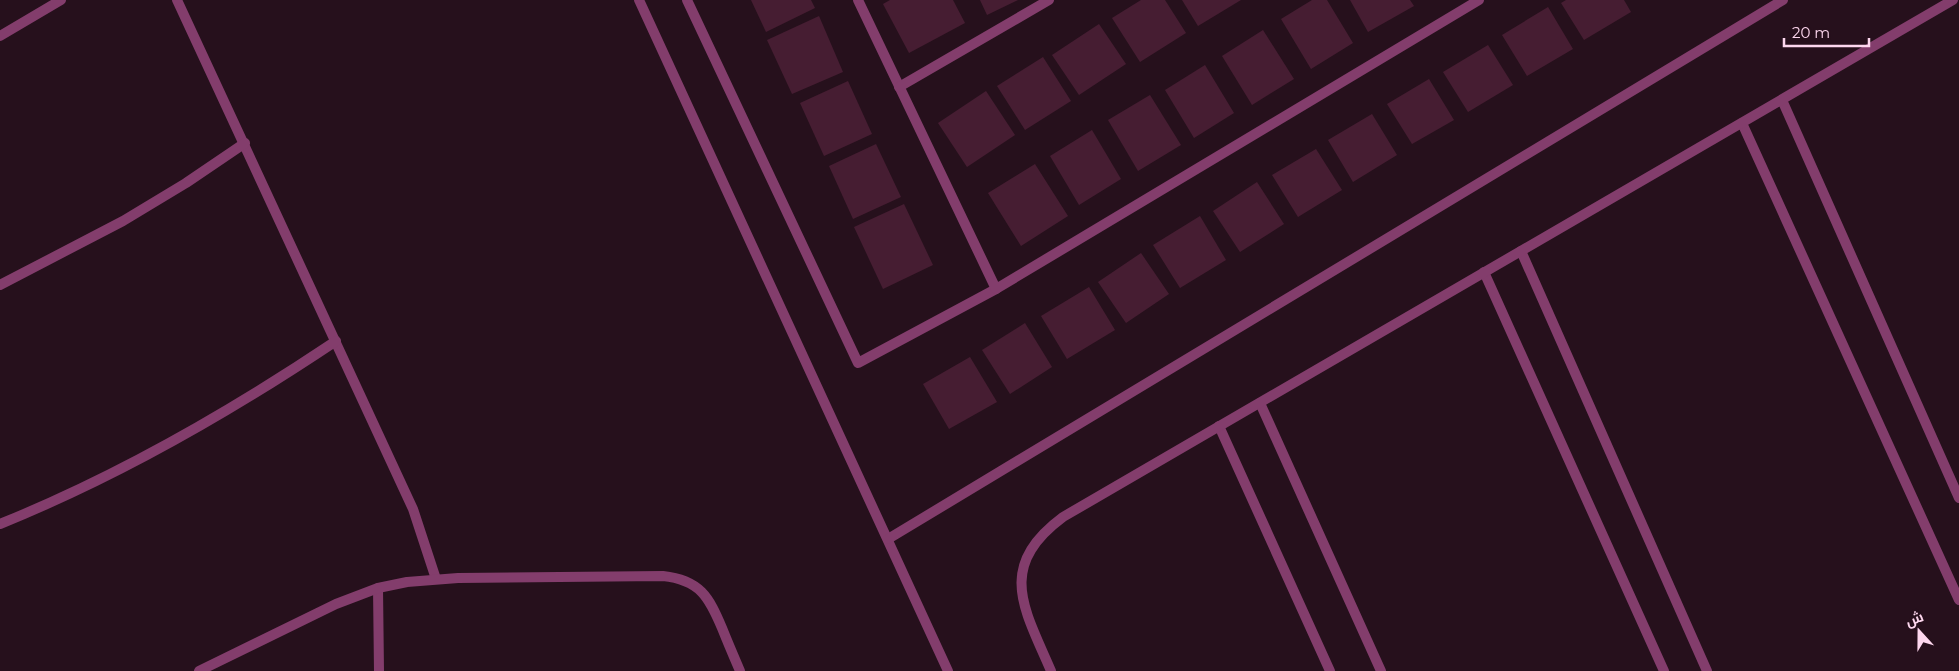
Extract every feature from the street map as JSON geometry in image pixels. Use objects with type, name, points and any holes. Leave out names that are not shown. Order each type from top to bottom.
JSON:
[{"type":"street","points":[[0,36],[61,0]]},
{"type":"street","points":[[177,0],[245,143],[413,509],[436,578]]},
{"type":"street","points":[[639,0],[948,671]]},
{"type":"street","points":[[687,0],[858,363],[996,289],[1479,0]]},
{"type":"street","points":[[858,0],[996,289]]},
{"type":"street","points":[[899,87],[1049,0]]},
{"type":"street","points":[[888,539],[1783,0]]},
{"type":"street","points":[[1051,671],[1022,602],[1021,582],[1024,562],[1033,544],[1046,529],[1063,517],[1219,426],[1953,0]]},
{"type":"street","points":[[1782,100],[1959,498]]},
{"type":"street","points":[[1742,123],[1959,600]]},
{"type":"street","points":[[0,285],[123,221],[186,183],[245,143]]},
{"type":"street","points":[[1521,251],[1707,671]]},
{"type":"street","points":[[1484,272],[1664,671]]},
{"type":"street","points":[[0,524],[79,489],[146,456],[253,395],[336,341]]},
{"type":"street","points":[[1260,403],[1380,671]]},
{"type":"street","points":[[1219,426],[1330,671]]},
{"type":"street","points":[[199,671],[336,604],[378,588],[407,582],[436,578],[676,578],[687,581],[707,596],[740,671]]},
{"type":"street","points":[[378,588],[379,671]]},
{"type":"building","points":[[751,0],[811,0],[815,8],[766,32]]},
{"type":"building","points":[[890,0],[953,0],[965,23],[909,53],[883,4]]},
{"type":"building","points":[[980,0],[1018,0],[987,15]]},
{"type":"building","points":[[1141,0],[1165,0],[1186,33],[1140,62],[1112,18]]},
{"type":"building","points":[[1182,0],[1241,0],[1198,26]]},
{"type":"building","points":[[1312,0],[1327,0],[1353,43],[1311,69],[1281,19]]},
{"type":"building","points":[[1350,0],[1410,0],[1414,6],[1368,32]]},
{"type":"building","points":[[1566,0],[1624,0],[1631,12],[1584,40],[1561,3]]},
{"type":"building","points":[[1548,7],[1573,49],[1527,76],[1502,35]]},
{"type":"building","points":[[819,16],[843,72],[792,94],[767,40]]},
{"type":"building","points":[[1099,24],[1126,64],[1079,95],[1052,55]]},
{"type":"building","points":[[1263,30],[1294,79],[1252,105],[1222,56]]},
{"type":"building","points":[[1488,45],[1513,85],[1468,112],[1443,72]]},
{"type":"building","points":[[1043,57],[1071,101],[1025,130],[997,86]]},
{"type":"building","points":[[1205,65],[1234,113],[1194,138],[1165,90]]},
{"type":"building","points":[[1429,79],[1454,120],[1412,144],[1387,104]]},
{"type":"building","points":[[848,81],[872,134],[824,156],[800,103]]},
{"type":"building","points":[[986,91],[1015,135],[967,167],[938,123]]},
{"type":"building","points":[[1150,95],[1181,145],[1138,171],[1108,120]]},
{"type":"building","points":[[1372,114],[1397,155],[1353,182],[1328,140]]},
{"type":"building","points":[[1092,130],[1121,179],[1079,205],[1050,156]]},
{"type":"building","points":[[876,144],[901,197],[853,219],[829,166]]},
{"type":"building","points":[[1316,149],[1342,190],[1298,217],[1272,175]]},
{"type":"building","points":[[1035,164],[1068,216],[1021,246],[988,193]]},
{"type":"building","points":[[1257,182],[1284,224],[1240,252],[1213,211]]},
{"type":"building","points":[[904,204],[933,265],[883,289],[854,227]]},
{"type":"building","points":[[1200,216],[1226,260],[1180,288],[1153,245]]},
{"type":"building","points":[[1141,253],[1169,294],[1126,323],[1098,282]]},
{"type":"building","points":[[1089,287],[1115,330],[1067,359],[1041,316]]},
{"type":"building","points":[[1025,323],[1052,367],[1010,394],[982,350]]},
{"type":"building","points":[[970,357],[997,402],[949,429],[923,384]]}]
